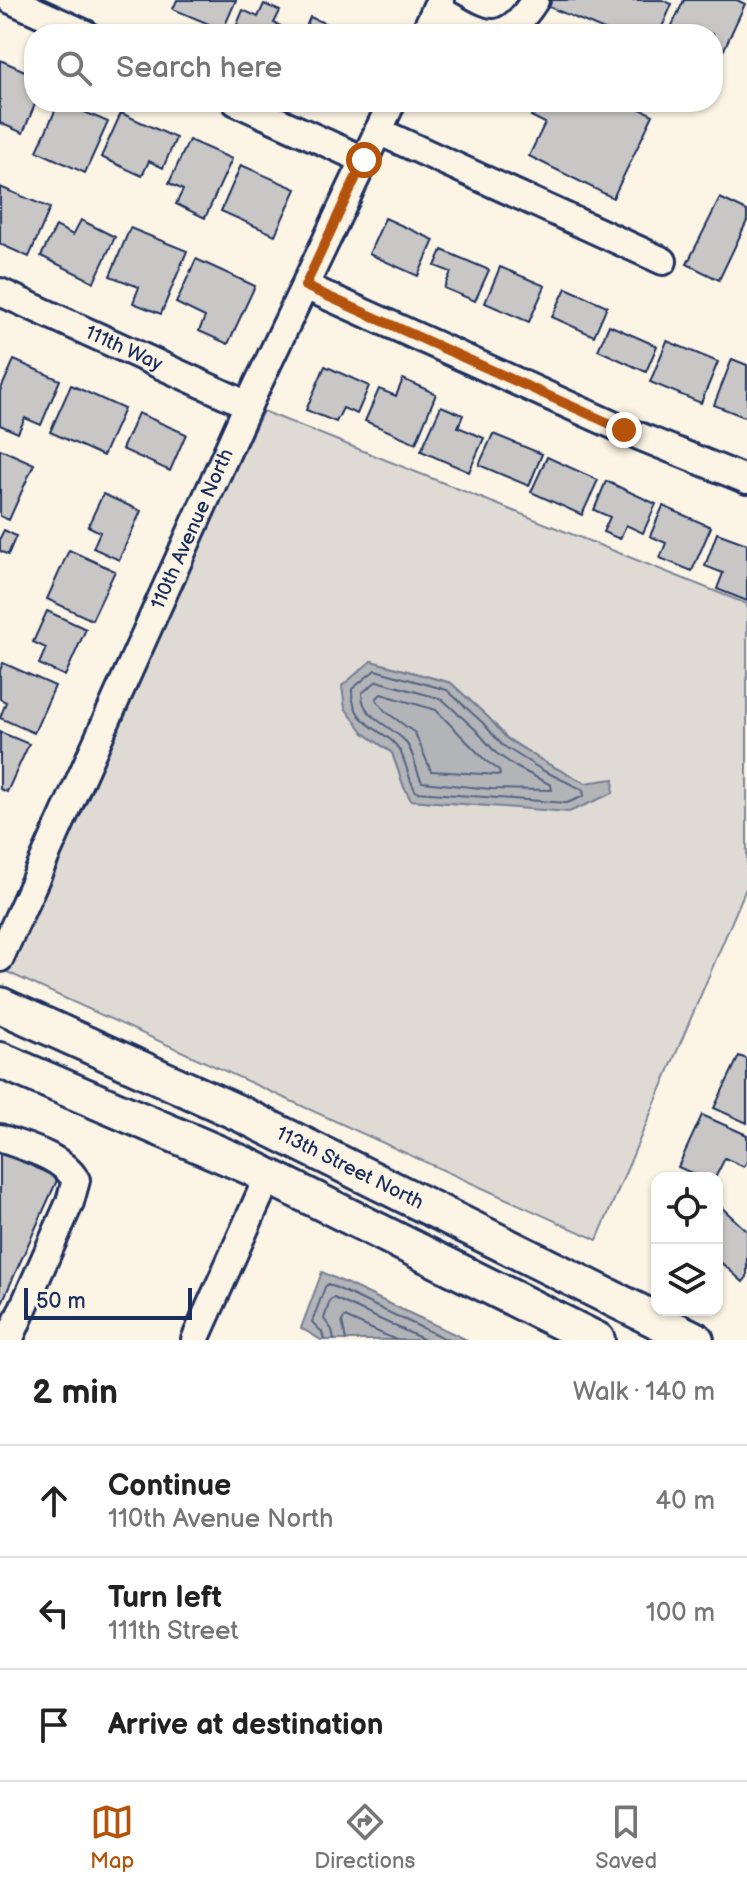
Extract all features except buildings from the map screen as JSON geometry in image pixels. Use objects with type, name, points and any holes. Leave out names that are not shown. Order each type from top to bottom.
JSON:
[{"type":"main road","name":"113th Street North","points":[[0,1005],[243,1115],[696,1340]]},
{"type":"main road","points":[[0,1060],[268,1177],[597,1340]]},
{"type":"street","points":[[11,0],[64,24]]},
{"type":"street","points":[[516,24],[535,0]]},
{"type":"street","points":[[429,24],[438,4],[466,24]]},
{"type":"street","points":[[258,112],[364,160]]},
{"type":"street","name":"110th Avenue North","points":[[0,958],[248,405],[387,112]]},
{"type":"street","points":[[378,131],[663,261]]},
{"type":"street","points":[[305,286],[624,430],[747,480]]},
{"type":"street","name":"111th Way","points":[[0,292],[248,405]]},
{"type":"street","points":[[0,1138],[50,1157],[68,1168],[76,1180],[70,1202],[9,1340]]},
{"type":"street","points":[[195,1340],[268,1177]]},
{"type":"shaded area","points":[[263,411],[747,604],[747,886],[597,1240],[7,972],[205,531]],"holes":[[[371,661],[451,683],[507,738],[585,783],[489,806],[411,800],[392,753],[364,733]]]},
{"type":"water","points":[[371,661],[451,683],[507,739],[585,783],[614,779],[613,793],[569,812],[411,800],[392,753],[364,733],[345,708],[342,686]]},
{"type":"water","points":[[322,1272],[467,1340],[321,1340],[301,1328]]},
{"type":"route","points":[[364,160],[305,286],[624,430]]}]
